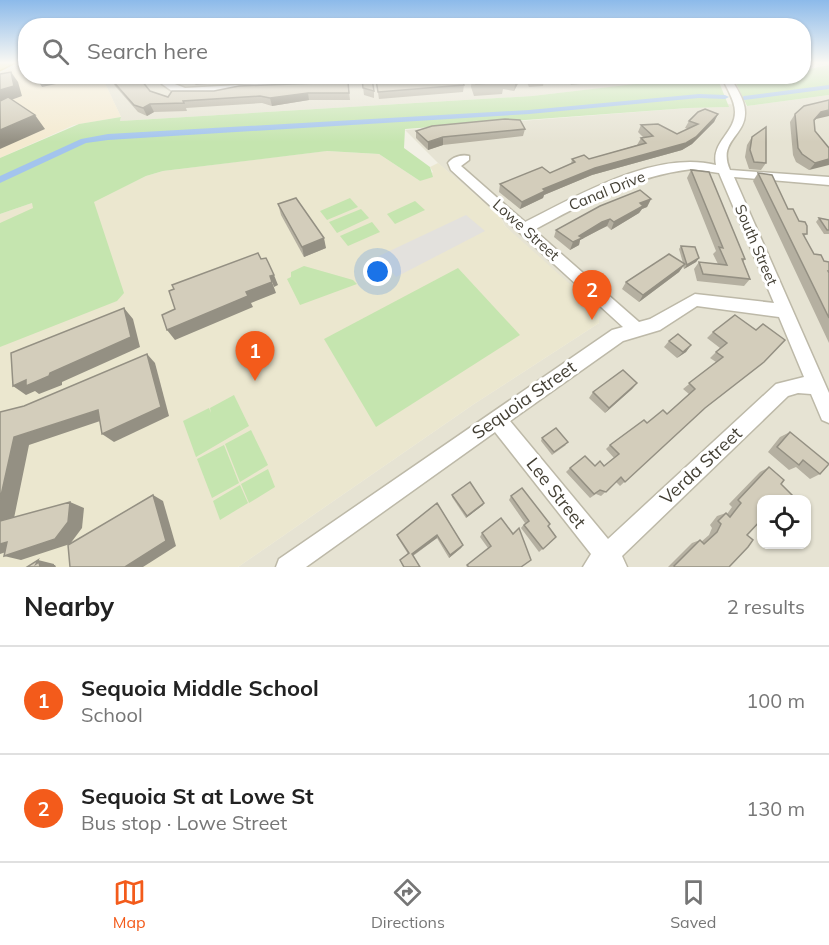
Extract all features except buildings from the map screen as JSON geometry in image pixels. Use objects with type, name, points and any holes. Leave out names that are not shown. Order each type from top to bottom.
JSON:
[{"type":"street","points":[[177,89],[204,89]]},
{"type":"street","points":[[720,152],[723,141],[738,121],[738,105],[730,89]]},
{"type":"street","name":"Canal Drive","points":[[524,229],[579,200],[620,183],[693,165],[702,158],[720,152]]},
{"type":"street","name":"South Street","points":[[720,152],[725,172],[829,414]]},
{"type":"street","name":"Lowe Street","points":[[465,158],[454,163],[455,167],[636,329]]},
{"type":"street","name":"Canal Drive","points":[[693,165],[725,172],[829,181]]},
{"type":"street","name":"Sequoia Street","points":[[286,567],[610,339],[654,325],[695,300],[784,310]]},
{"type":"street","name":"Verda Street","points":[[606,563],[782,390],[798,385],[817,386]]},
{"type":"street","name":"Lee Street","points":[[497,419],[606,563]]},
{"type":"shaded area","points":[[0,89],[108,89],[121,117],[74,125],[0,158]]},
{"type":"shaded area","points":[[108,89],[591,89],[532,96],[120,121],[121,117]]},
{"type":"shaded area","points":[[829,95],[829,567],[238,567],[474,404],[599,323],[505,226],[500,216],[440,165],[405,130],[688,108],[728,107],[728,104],[747,106]]},
{"type":"shaded area","points":[[326,151],[379,154],[420,181],[433,172],[430,167],[438,163],[500,216],[505,226],[599,310],[599,323],[474,404],[238,567],[0,567],[0,214],[32,203],[94,201],[146,176],[163,171]]},
{"type":"shaded area","points":[[466,215],[485,231],[396,277],[379,256]]},
{"type":"green space","points":[[588,89],[722,89],[729,107],[405,129],[404,148],[430,167],[433,177],[420,181],[379,154],[327,151],[163,171],[146,176],[94,202],[124,293],[117,301],[0,347],[0,223],[33,208],[32,203],[0,214],[0,158],[79,124],[121,117],[120,121],[532,96]]},
{"type":"green space","points":[[739,89],[829,89],[829,95],[747,106]]},
{"type":"green space","points":[[350,198],[358,207],[327,220],[320,211]]},
{"type":"green space","points":[[415,201],[425,210],[395,224],[387,214]]},
{"type":"green space","points":[[361,209],[369,218],[337,233],[329,222]]},
{"type":"green space","points":[[372,222],[380,232],[348,246],[340,236]]},
{"type":"green space","points":[[304,266],[353,280],[357,284],[300,305],[287,279],[291,277],[291,272]]},
{"type":"green space","points":[[458,268],[520,335],[376,427],[324,339]]},
{"type":"green space","points":[[234,395],[249,426],[196,457],[183,421],[209,408],[211,413],[210,408]]},
{"type":"green space","points":[[251,430],[268,465],[240,482],[225,444]]},
{"type":"green space","points":[[224,445],[239,483],[212,498],[197,459]]},
{"type":"green space","points":[[268,469],[275,487],[249,503],[241,484]]},
{"type":"green space","points":[[240,485],[248,503],[220,520],[213,501]]},
{"type":"waterway","points":[[744,98],[810,89]]},
{"type":"waterway","points":[[0,180],[84,141],[108,137],[529,112],[699,96],[725,97]]},
{"type":"place","name":"Sequoia St at Lowe St","points":[[592,320]]},
{"type":"place","name":"Sequoia Middle School","points":[[255,381]]}]
